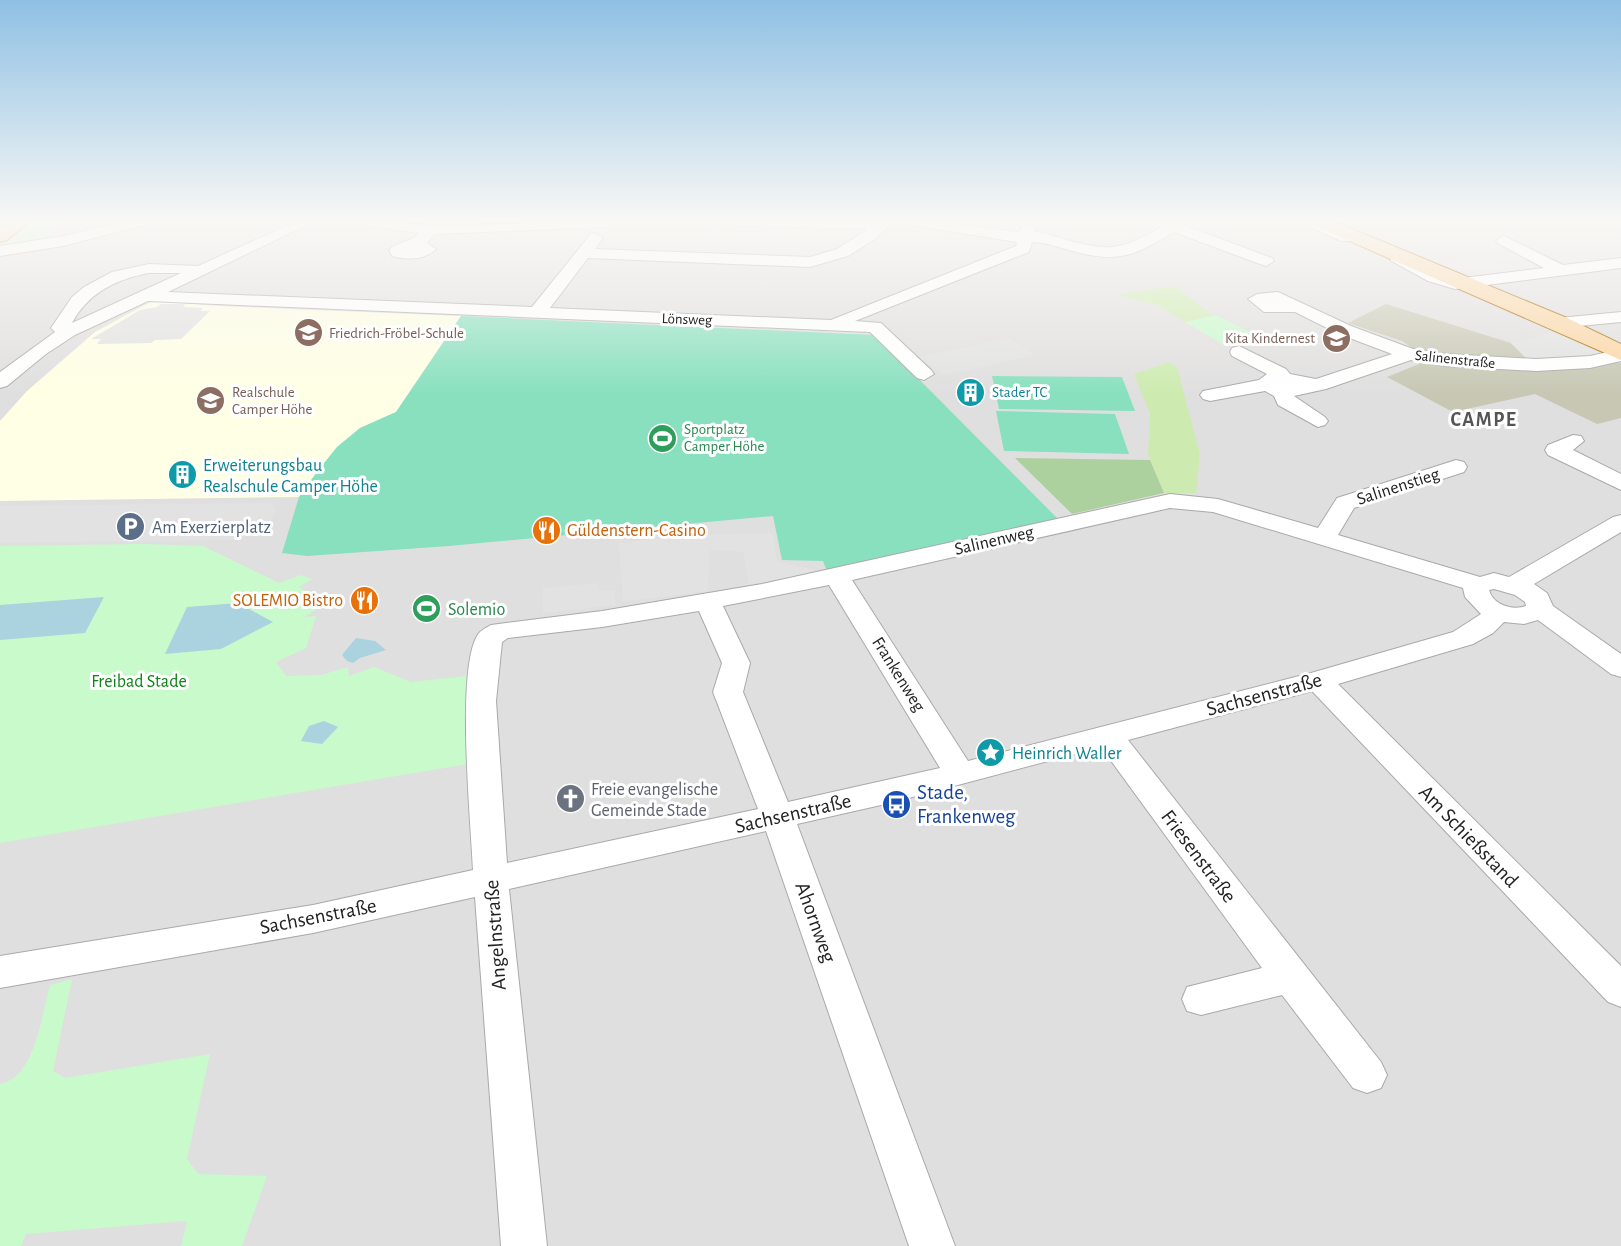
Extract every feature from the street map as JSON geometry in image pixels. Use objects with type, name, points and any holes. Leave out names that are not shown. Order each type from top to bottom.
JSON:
[{"type":"main road","points":[[1457,279],[1559,323],[1621,354]]},
{"type":"street","points":[[69,331],[60,328],[77,302],[108,279]]},
{"type":"street","points":[[0,382],[39,350],[69,331],[179,279]]},
{"type":"street","points":[[213,300],[220,292],[221,283],[218,279]]},
{"type":"street","points":[[537,313],[563,279]]},
{"type":"street","points":[[832,324],[946,279]]},
{"type":"street","points":[[1436,279],[1455,284],[1494,279]]},
{"type":"street","name":"Lönsweg","points":[[144,296],[875,327],[924,374]]},
{"type":"street","name":"Salinenstraße","points":[[1298,307],[1332,325],[1409,354],[1471,363],[1536,365],[1590,362],[1621,354]]},
{"type":"street","points":[[1559,323],[1621,316]]},
{"type":"street","points":[[1239,352],[1279,373],[1277,385],[1285,401],[1318,421]]},
{"type":"street","points":[[1210,395],[1277,385],[1319,385],[1409,354]]},
{"type":"street","points":[[1573,441],[1556,450],[1621,483]]},
{"type":"street","name":"Salinenstieg","points":[[1324,538],[1345,502],[1456,467]]},
{"type":"street","name":"Salinenweg","points":[[501,631],[602,619],[708,602],[1170,501],[1203,502],[1479,585],[1494,581],[1514,585]]},
{"type":"street","points":[[1621,522],[1514,585],[1538,599],[1540,609],[1621,668]]},
{"type":"street","name":"Frankenweg","points":[[836,575],[960,774]]},
{"type":"street","points":[[1479,585],[1475,593],[1478,598],[1499,612],[1520,616],[1537,613],[1540,609]]},
{"type":"street","name":"Ahornweg","points":[[708,602],[736,663],[728,692],[778,817],[932,1246]]},
{"type":"street","name":"Sachsenstraße","points":[[0,972],[314,919],[778,817],[960,774],[1318,680],[1463,638],[1483,627],[1499,612]]},
{"type":"street","name":"Angelnstraße","points":[[501,631],[489,638],[485,651],[483,729],[502,1034],[524,1246]]},
{"type":"street","name":"Am Schießstand","points":[[1318,680],[1621,991]]},
{"type":"street","name":"Friesenstraße","points":[[1108,735],[1290,977],[1367,1075]]},
{"type":"street","points":[[1201,999],[1290,977]]},
{"type":"shaded area","points":[[0,279],[1621,279],[1621,1246],[0,1246]]},
{"type":"shaded area","name":"Realschule Camper Höhe","points":[[152,301],[461,316],[396,412],[360,428],[337,447],[299,497],[0,501],[0,421],[27,391],[95,332]]},
{"type":"shaded area","points":[[161,304],[185,304],[183,307],[203,308],[200,311],[210,311],[181,339],[155,340],[151,343],[97,344],[101,339],[91,339],[140,310]]},
{"type":"shaded area","points":[[1386,304],[1511,343],[1530,362],[1603,354],[1621,363],[1621,418],[1597,424],[1535,394],[1453,412],[1387,377],[1419,364],[1423,355],[1402,341],[1348,323]]},
{"type":"shaded area","points":[[1558,331],[1603,354],[1585,359],[1530,362],[1511,343]]},
{"type":"shaded area","points":[[1009,338],[1035,355],[944,375],[919,357]]},
{"type":"shaded area","name":"Am Exerzierplatz","points":[[272,503],[276,510],[269,522],[256,531],[231,540],[0,543],[0,506]]},
{"type":"shaded area","points":[[773,533],[777,561],[822,572],[749,585],[743,552],[710,550],[708,591],[623,602],[619,543],[690,535]]},
{"type":"shaded area","points":[[598,583],[600,591],[615,590],[616,605],[543,613],[543,588]]},
{"type":"green space","points":[[1175,286],[1209,313],[1216,315],[1185,322],[1157,305],[1116,295]]},
{"type":"green space","points":[[1216,315],[1257,336],[1224,345],[1185,322]]},
{"type":"green space","name":"Sportplatz Camper Höhe","points":[[461,316],[875,335],[1058,519],[827,571],[823,561],[782,560],[773,516],[449,546],[307,556],[282,553],[299,497],[316,473],[337,447],[360,428],[396,412]]},
{"type":"green space","points":[[1169,362],[1177,367],[1200,454],[1196,493],[1164,493],[1148,454],[1150,414],[1134,374]]},
{"type":"green space","points":[[992,376],[1122,377],[1135,411],[999,409]]},
{"type":"green space","points":[[996,411],[1115,414],[1129,454],[1004,451]]},
{"type":"green space","points":[[1015,458],[1150,460],[1164,493],[1072,514]]},
{"type":"green space","name":"Freibad Stade","points":[[143,544],[203,546],[279,583],[301,575],[312,579],[299,587],[327,603],[304,617],[316,616],[306,648],[276,662],[286,676],[321,675],[348,667],[349,676],[374,667],[411,682],[467,676],[470,730],[468,764],[0,843],[0,546]]},
{"type":"green space","points":[[72,979],[53,1071],[65,1078],[210,1054],[187,1159],[198,1174],[267,1176],[242,1246],[181,1246],[187,1221],[26,1234],[21,1246],[0,1246],[0,1084],[12,1079],[29,1058],[40,1027],[50,985]]},
{"type":"water","points":[[104,597],[85,633],[0,640],[0,605]]},
{"type":"water","points":[[238,603],[273,622],[221,649],[165,654],[187,607]]},
{"type":"water","points":[[356,638],[375,641],[386,650],[360,658],[353,663],[347,661],[342,655]]},
{"type":"water","points":[[324,721],[338,727],[322,744],[301,741],[309,726]]},
{"type":"place","name":"Friedrich-Fröbel-Schule","points":[[308,333]]},
{"type":"place","name":"Kita Kindernest","points":[[1336,338]]},
{"type":"place","name":"Stader TC","points":[[971,392]]},
{"type":"place","name":"Realschule Camper Höhe","points":[[211,401]]},
{"type":"place","name":"Sportplatz Camper Höhe","points":[[663,438]]},
{"type":"place","name":"Erweiterungsbau Realschule Camper Höhe","points":[[182,475]]},
{"type":"place","name":"Am Exerzierplatz","points":[[131,527]]},
{"type":"place","name":"Güldenstern-Casino","points":[[546,530]]},
{"type":"place","name":"SOLEMIO Bistro","points":[[364,600]]},
{"type":"place","name":"Solemio","points":[[427,609]]},
{"type":"place","name":"Heinrich Waller","points":[[991,753]]},
{"type":"place","name":"Freie evangelische Gemeinde Stade","points":[[570,799]]},
{"type":"place","name":"Stade, Frankenweg","points":[[896,804]]},
{"type":"district","name":"CAMPE","points":[[1484,419]]}]
